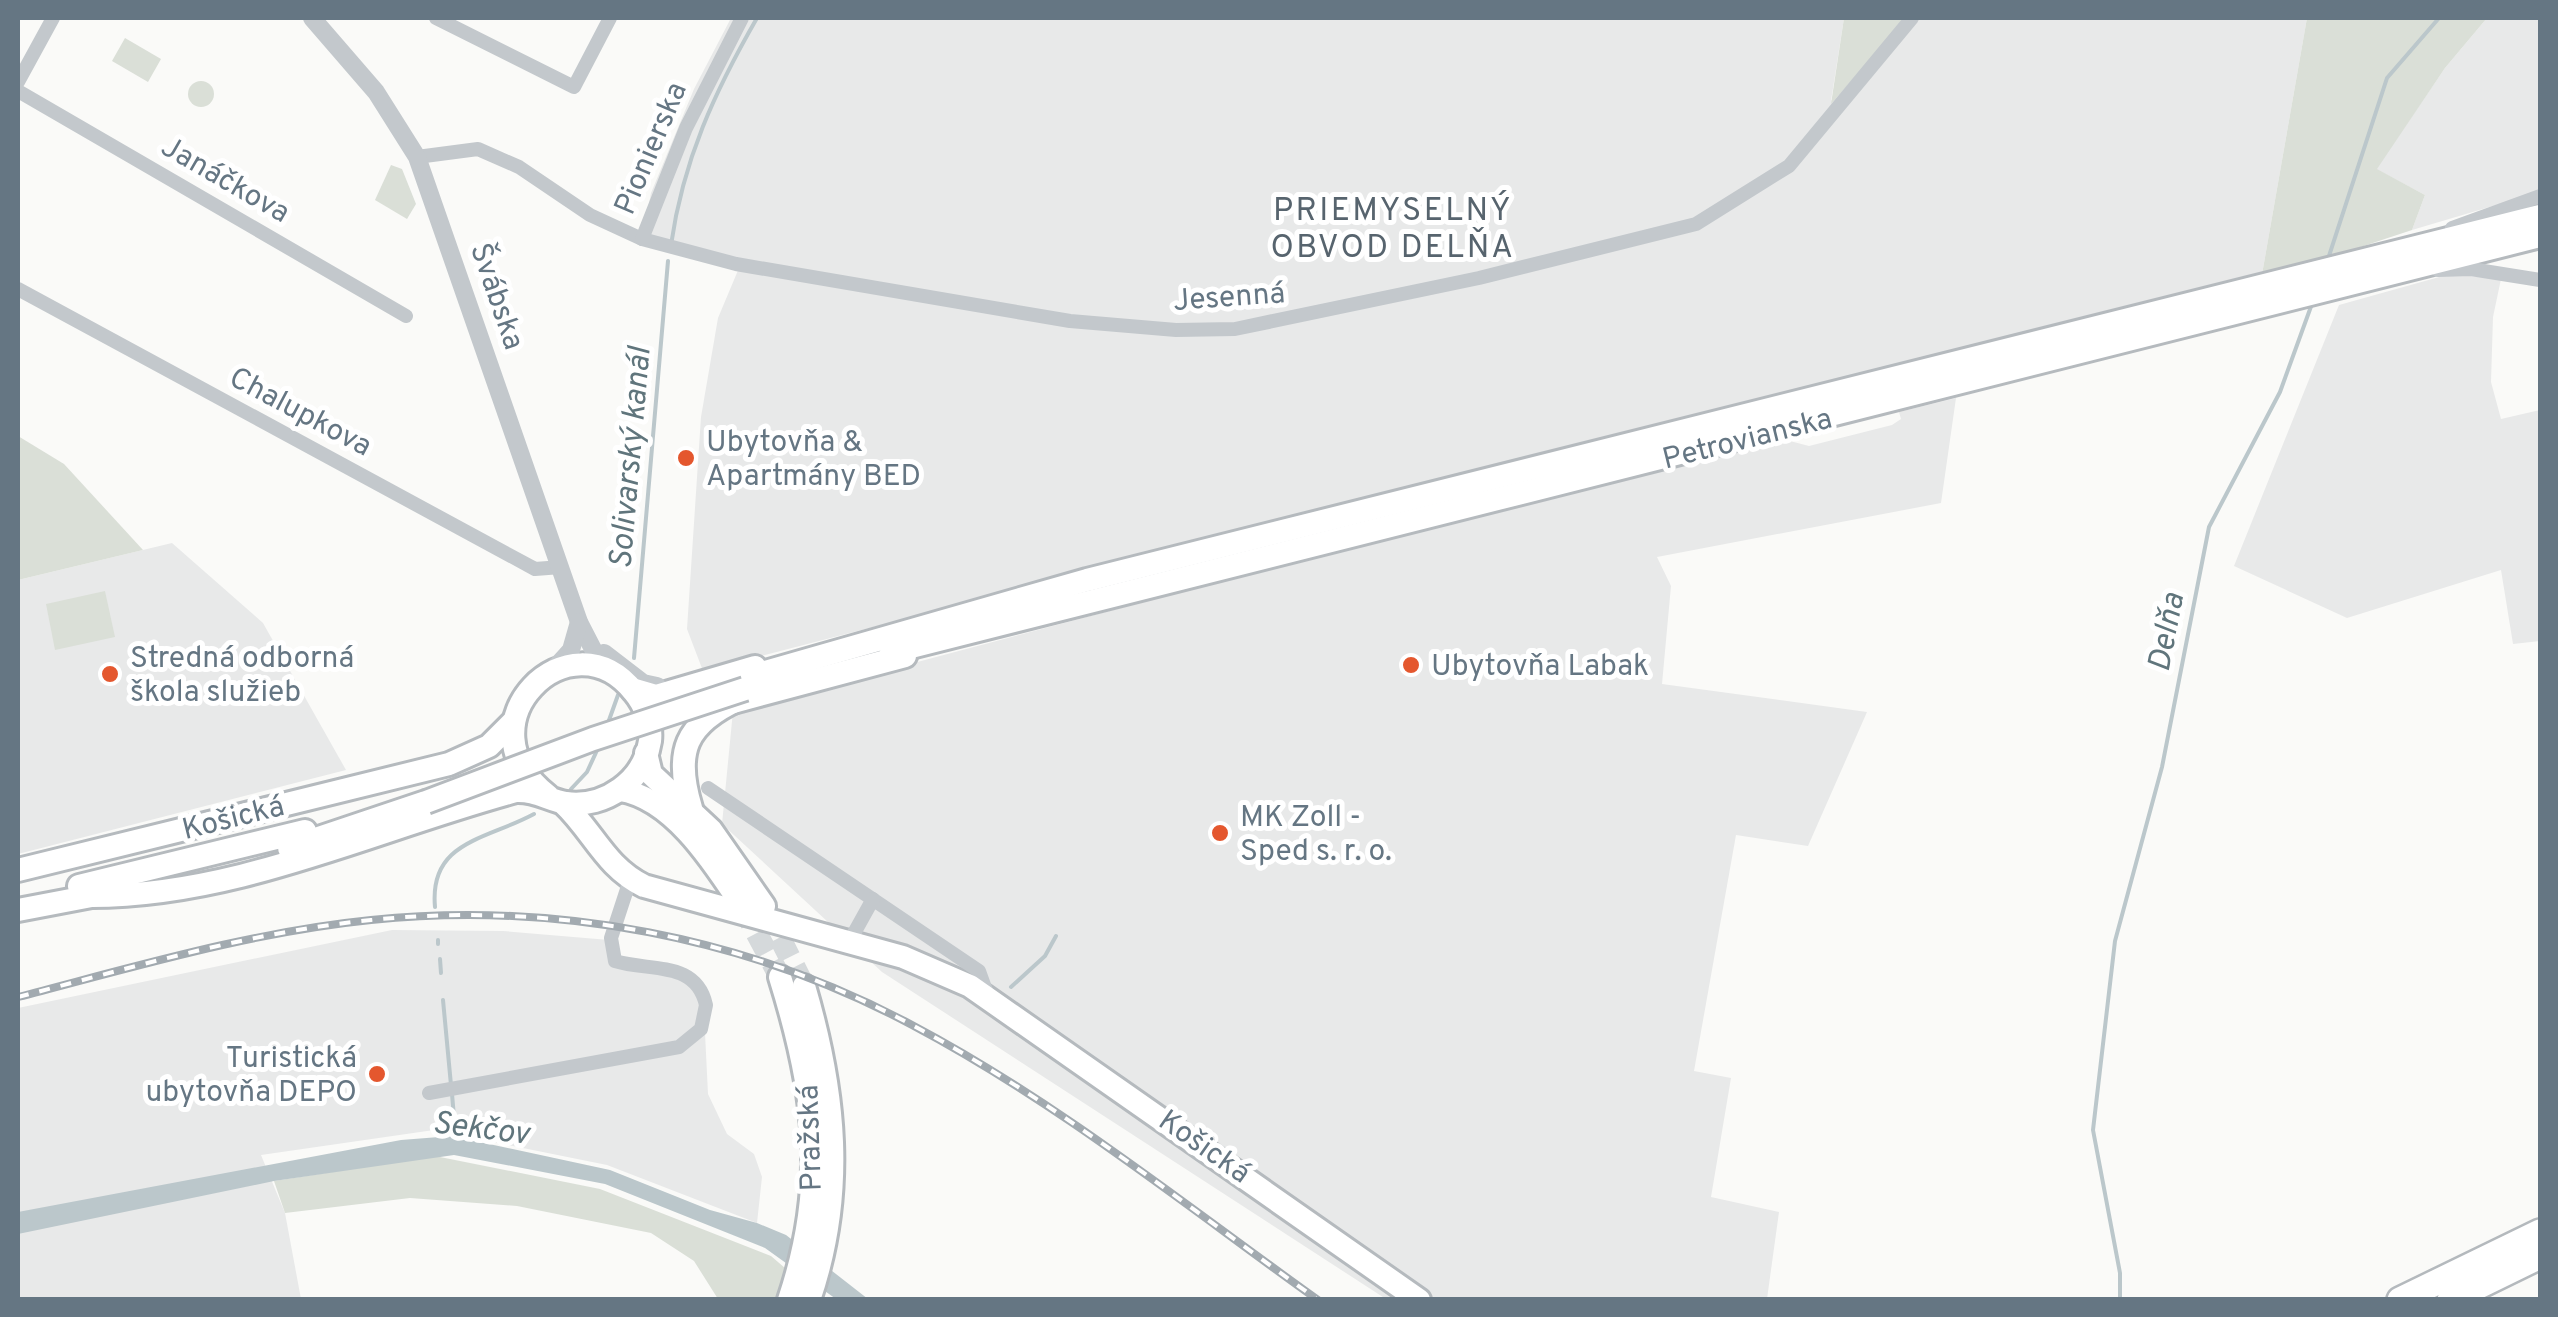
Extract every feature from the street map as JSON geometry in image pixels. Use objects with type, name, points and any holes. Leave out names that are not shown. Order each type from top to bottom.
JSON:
[{"type":"highway","points":[[2400,1300],[2540,1232]]},
{"type":"highway","points":[[2450,1300],[2540,1256]]},
{"type":"main road","name":"Petrovianska","points":[[1091,589],[2304,286],[2540,216]]},
{"type":"main road","name":"Petrovianska","points":[[2357,270],[2398,272],[2540,236]]},
{"type":"main road","points":[[632,689],[656,696],[991,600],[1091,589]]},
{"type":"main road","points":[[18,910],[291,848],[424,797],[742,689],[1091,589]]},
{"type":"main road","points":[[555,799],[522,770],[514,751],[514,721],[530,688],[553,670],[584,666],[612,672],[632,689],[646,714],[652,774],[691,808],[731,855],[764,906]]},
{"type":"main road","points":[[595,842],[600,811],[648,748],[674,721],[742,689]]},
{"type":"main road","points":[[691,808],[682,778],[688,741],[705,718],[742,689]]},
{"type":"main road","name":"Košická","points":[[18,870],[449,764],[489,746],[514,721]]},
{"type":"main road","name":"Košická","points":[[449,764],[506,764],[522,770]]},
{"type":"main road","points":[[90,896],[142,896],[294,862],[516,791],[555,799],[596,801],[616,792],[645,796],[676,823],[739,901]]},
{"type":"main road","points":[[18,897],[291,836],[424,797]]},
{"type":"main road","name":"Košická","points":[[555,799],[630,880],[709,908],[938,970],[989,996],[1419,1300]]},
{"type":"main road","name":"Pražská","points":[[780,977],[811,1092],[820,1214],[789,1300]]},
{"type":"main road","name":"Pražská","points":[[804,986],[830,1091],[834,1139],[809,1300]]},
{"type":"street","points":[[18,82],[53,18]]},
{"type":"street","name":"Švábska","points":[[312,18],[376,92],[417,157],[579,622],[596,655],[612,672]]},
{"type":"street","points":[[436,18],[574,86],[610,18]]},
{"type":"street","name":"Pionierska","points":[[417,157],[478,149],[519,167],[590,215],[642,239],[686,128],[742,18]]},
{"type":"street","name":"Jesenná","points":[[642,239],[800,276],[1070,321],[1176,330],[1264,326],[1696,224],[1789,166],[1912,18]]},
{"type":"street","name":"Janáčkova","points":[[18,91],[406,316]]},
{"type":"street","name":"Petrovianska","points":[[2357,270],[2498,208],[2540,196]]},
{"type":"street","name":"Petrovianska","points":[[2398,272],[2472,269],[2540,280]]},
{"type":"street","name":"Chalupkova","points":[[18,288],[535,569],[561,567]]},
{"type":"street","points":[[553,670],[571,650],[579,622]]},
{"type":"street","points":[[579,622],[608,657],[643,682],[692,684]]},
{"type":"street","name":"Košická","points":[[708,788],[978,972],[989,996]]},
{"type":"street","points":[[444,1090],[679,1047],[696,1036],[706,1005],[694,980],[674,970],[615,961],[613,926],[630,880]]},
{"type":"street","points":[[848,944],[873,899]]},
{"type":"shaded area","points":[[731,18],[1844,18],[1831,101],[1906,18],[2307,18],[2261,280],[1290,519],[703,671],[687,629],[701,417],[718,318],[739,268],[642,240],[651,193],[694,89]]},
{"type":"shaded area","points":[[1844,18],[1906,18],[1831,104]]},
{"type":"shaded area","points":[[2307,18],[2487,18],[2445,68],[2377,169],[2425,195],[2412,230],[2261,280]]},
{"type":"shaded area","points":[[2487,18],[2540,18],[2540,192],[2412,230],[2425,195],[2376,169],[2445,68]]},
{"type":"shaded area","points":[[125,38],[161,59],[148,82],[112,61]]},
{"type":"shaded area","points":[[201,81],[210,85],[214,94],[210,103],[201,107],[192,103],[188,94],[192,85]]},
{"type":"shaded area","points":[[391,165],[402,169],[416,204],[407,219],[375,200]]},
{"type":"shaded area","points":[[2450,274],[2501,279],[2493,317],[2491,382],[2501,419],[2540,410],[2540,641],[2513,644],[2501,570],[2347,618],[2234,566],[2339,305]]},
{"type":"shaded area","points":[[1956,398],[1941,503],[1657,557],[1671,586],[1662,684],[1867,712],[1808,846],[1736,835],[1694,1071],[1731,1078],[1711,1197],[1779,1212],[1767,1299],[1386,1299],[882,972],[722,824],[733,711],[1151,600],[1786,440],[1809,446],[1892,425],[1901,419],[1899,412]]},
{"type":"shaded area","points":[[18,436],[64,464],[143,550],[18,580]]},
{"type":"shaded area","points":[[172,543],[263,623],[346,770],[18,854],[18,580]]},
{"type":"shaded area","points":[[105,591],[115,637],[55,650],[46,604]]},
{"type":"shaded area","points":[[392,930],[503,931],[609,940],[610,960],[693,976],[705,1033],[708,1094],[727,1134],[754,1154],[762,1177],[757,1223],[607,1165],[434,1130],[261,1155],[285,1213],[301,1299],[18,1299],[18,1008]]},
{"type":"shaded area","points":[[452,1136],[610,1170],[710,1210],[757,1223],[786,1235],[868,1299],[836,1299],[765,1248],[605,1184],[454,1155],[274,1181],[18,1234],[18,1212],[401,1140]]},
{"type":"shaded area","points":[[435,1156],[600,1189],[771,1256],[821,1299],[718,1299],[694,1261],[651,1233],[517,1206],[410,1198],[285,1213],[274,1181]]},
{"type":"waterway","name":"Solivarský kanál","points":[[671,245],[692,155],[728,72],[757,18]]},
{"type":"waterway","name":"Delňa","points":[[2328,259],[2387,78],[2439,18]]},
{"type":"waterway","name":"Solivarský kanál","points":[[634,658],[668,261]]},
{"type":"waterway","name":"Delňa","points":[[2120,1300],[2120,1273],[2093,1130],[2115,941],[2162,767],[2209,527],[2280,392],[2313,301]]},
{"type":"waterway","name":"Solivarský kanál","points":[[608,723],[618,695]]},
{"type":"waterway","name":"Solivarský kanál","points":[[571,789],[587,772],[599,746]]},
{"type":"waterway","name":"Solivarský kanál","points":[[435,907],[441,868],[451,855],[480,837],[534,814]]},
{"type":"waterway","points":[[1011,987],[1045,956],[1056,936]]},
{"type":"waterway","name":"Solivarský kanál","points":[[440,959],[441,973]]},
{"type":"waterway","name":"Solivarský kanál","points":[[443,1000],[451,1085]]},
{"type":"waterway","name":"Solivarský kanál","points":[[452,1094],[456,1140]]},
{"type":"tunnel","points":[[741,904],[780,977]]},
{"type":"tunnel","points":[[765,908],[804,986]]},
{"type":"railway","points":[[18,997],[282,933],[441,915],[580,922],[718,948],[849,994],[965,1055],[1069,1120],[1318,1300]]},
{"type":"place","name":"Ubytovňa & Apartmány BED","points":[[686,458]]},
{"type":"place","name":"Ubytovňa Labak","points":[[1411,665]]},
{"type":"place","name":"Stredná odborná škola služieb","points":[[110,674]]},
{"type":"place","name":"MK Zoll - Sped s. r. o.","points":[[1220,833]]},
{"type":"place","name":"Turistická ubytovňa DEPO","points":[[377,1074]]},
{"type":"district","name":"PRIEMYSELNÝ OBVOD DELŇA","points":[[1393,228]]},
{"type":"water label","name":"Sekčov","points":[[481,1127]]}]
